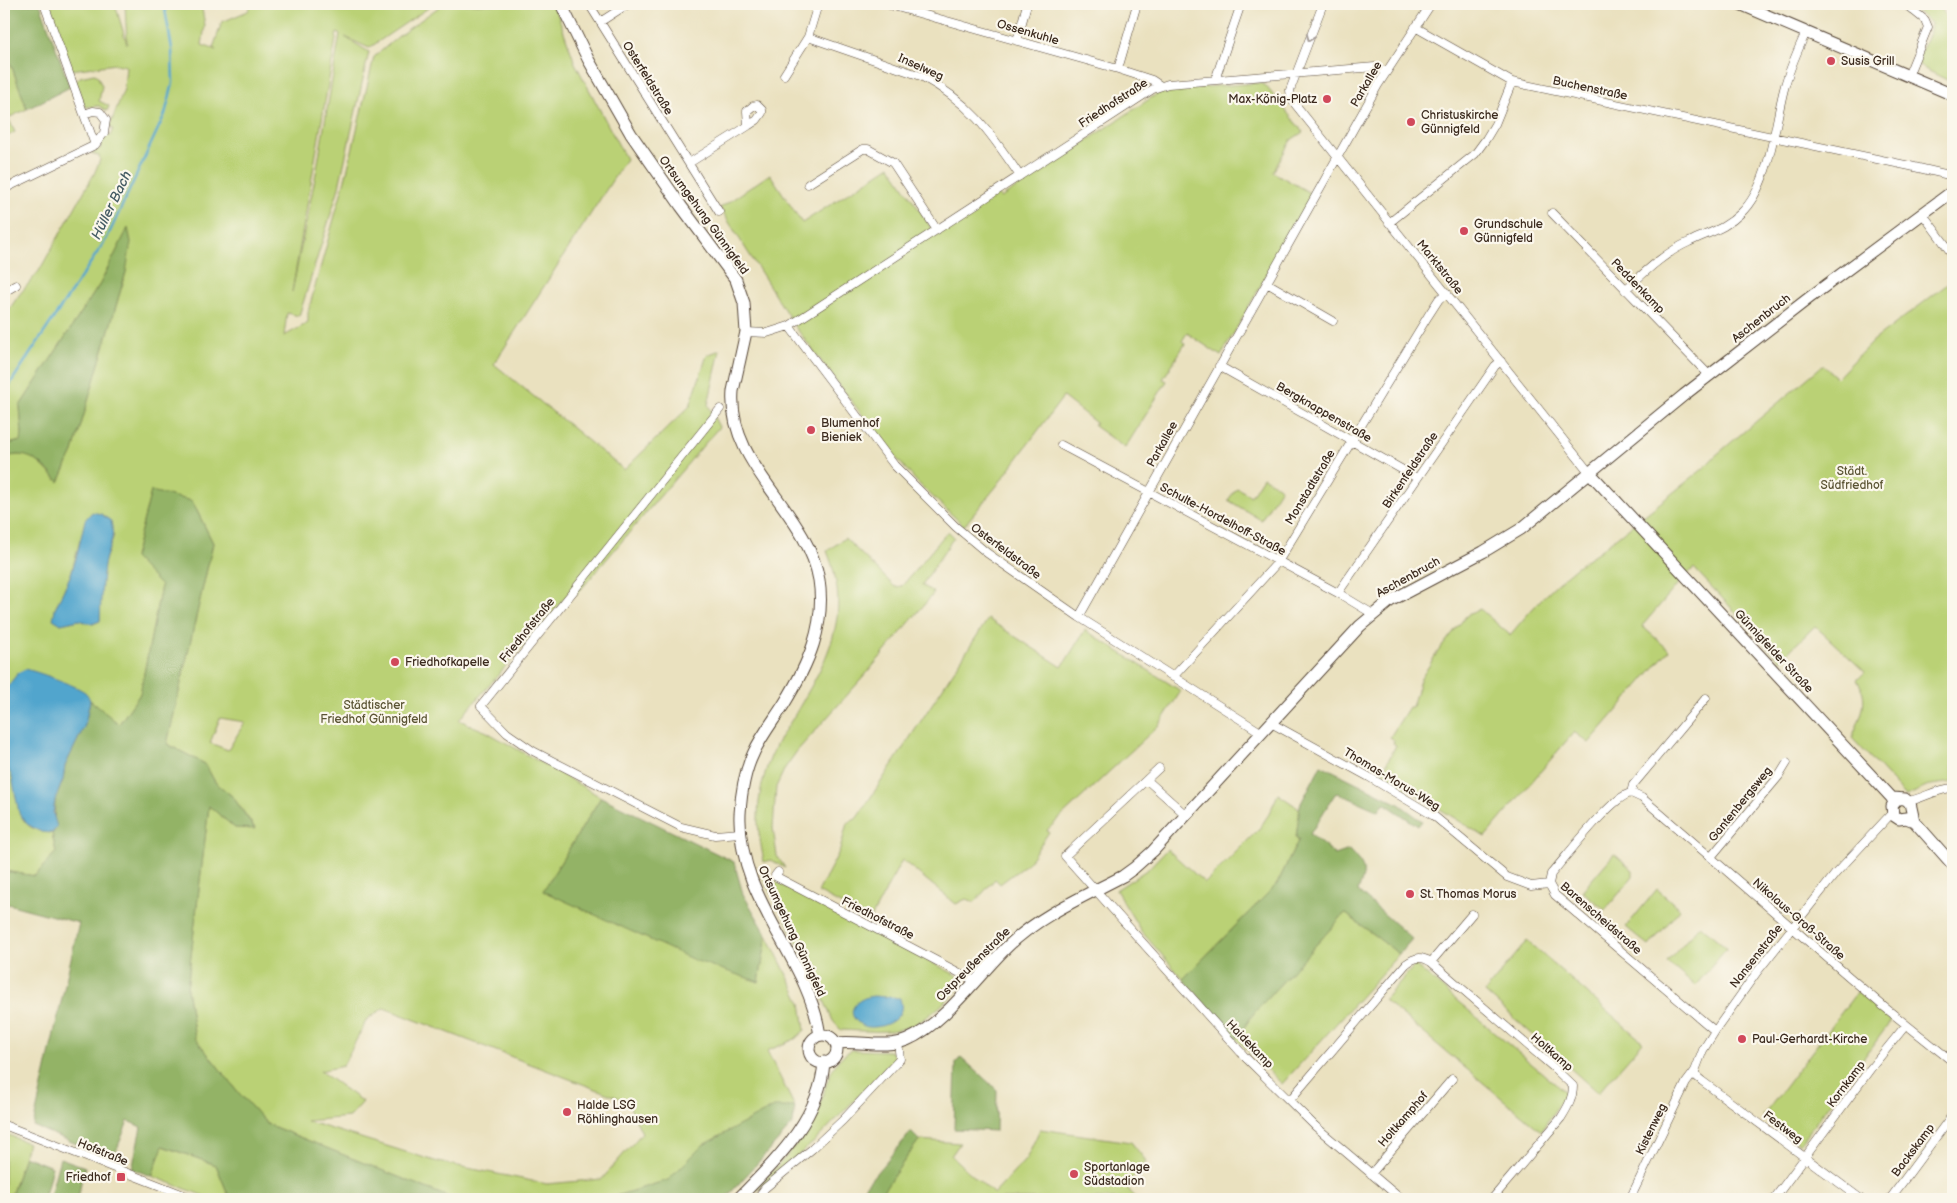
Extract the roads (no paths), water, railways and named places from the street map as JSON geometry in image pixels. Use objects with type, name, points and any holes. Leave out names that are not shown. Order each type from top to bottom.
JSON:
[{"type":"street","points":[[44,4],[95,144]]},
{"type":"street","name":"Ortsumgehung Günnigfeld","points":[[561,4],[596,73],[631,134],[736,280],[744,303],[746,332],[732,400],[736,427],[750,459],[802,538],[818,578],[821,599],[820,620],[809,658],[784,704],[765,731],[751,761],[742,794],[740,833],[743,855],[752,881],[806,991],[820,1035]]},
{"type":"street","name":"Osterfeldstraße","points":[[590,4],[719,212]]},
{"type":"street","points":[[600,22],[628,4]]},
{"type":"street","points":[[784,75],[808,37],[818,4]]},
{"type":"street","name":"Ossenkuhle","points":[[886,4],[1118,69],[1152,80],[1161,86]]},
{"type":"street","points":[[920,13],[922,4]]},
{"type":"street","points":[[1017,41],[1027,4]]},
{"type":"street","points":[[1118,69],[1137,4]]},
{"type":"street","points":[[1215,80],[1241,4]]},
{"type":"street","points":[[1297,72],[1323,4]]},
{"type":"street","name":"Parkallee","points":[[1079,617],[1386,72],[1431,4]]},
{"type":"street","points":[[1740,4],[1953,95]]},
{"type":"street","points":[[1905,4],[1924,20],[1928,27],[1908,76]]},
{"type":"street","name":"Buchenstraße","points":[[1415,26],[1512,82],[1950,175],[1953,179]]},
{"type":"street","points":[[1625,290],[1658,260],[1688,242],[1716,232],[1732,222],[1749,205],[1764,176],[1784,86],[1806,32]]},
{"type":"street","name":"Inselweg","points":[[808,37],[921,76],[938,85],[973,113],[991,132],[1020,176]]},
{"type":"street","name":"Friedhofstraße","points":[[746,332],[766,333],[789,326],[1153,89],[1168,84],[1297,72],[1375,67],[1386,72]]},
{"type":"street","name":"Marktstraße","points":[[1297,72],[1290,90],[1291,99],[1589,472]]},
{"type":"street","points":[[1389,223],[1475,154],[1494,124],[1512,82]]},
{"type":"street","points":[[4,190],[95,144],[104,133],[106,120],[100,112],[93,110],[84,114]]},
{"type":"street","points":[[689,163],[748,126]]},
{"type":"street","points":[[808,184],[863,149],[868,149],[893,163],[937,230]]},
{"type":"street","name":"Aschenbruch","points":[[1262,733],[1354,633],[1390,601],[1509,538],[1709,375],[1953,191]]},
{"type":"street","name":"Peddenkamp","points":[[1552,213],[1709,375]]},
{"type":"street","points":[[1922,213],[1953,255]]},
{"type":"street","points":[[1267,283],[1333,320]]},
{"type":"street","points":[[4,292],[16,285]]},
{"type":"street","name":"Monstadtstraße","points":[[1173,677],[1278,562],[1428,316],[1440,299],[1447,294]]},
{"type":"street","name":"Osterfeldstraße","points":[[789,326],[884,453],[956,527],[987,553],[1079,617],[1262,733]]},
{"type":"street","name":"Birkenfeldstraße","points":[[1338,593],[1495,366],[1501,361]]},
{"type":"street","name":"Bergknappenstraße","points":[[1219,366],[1417,478]]},
{"type":"street","name":"Friedhofstraße","points":[[720,410],[481,706],[507,733],[533,751],[681,827],[715,835],[740,833]]},
{"type":"street","name":"Schulte-Hordelhoff-Straße","points":[[1061,445],[1374,614]]},
{"type":"street","name":"Günnigfelder Straße","points":[[1589,472],[1953,865]]},
{"type":"street","name":"Barenscheidstraße","points":[[1706,698],[1633,785],[1631,793],[1625,794],[1616,800],[1551,874],[1549,884],[1555,895],[1714,1031]]},
{"type":"street","name":"Thomas-Morus-Weg","points":[[1271,723],[1369,777],[1434,816],[1507,877],[1531,886],[1549,884]]},
{"type":"street","name":"Ostpreußenstraße","points":[[836,1043],[898,1042],[914,1037],[938,1019],[1007,947],[1036,922],[1134,868],[1262,733]]},
{"type":"street","name":"Gantenbergsweg","points":[[1710,858],[1779,776],[1787,763]]},
{"type":"street","points":[[1095,890],[1065,856],[1159,768]]},
{"type":"street","points":[[1148,780],[1186,815]]},
{"type":"street","points":[[1902,809],[1930,792],[1953,788]]},
{"type":"street","name":"Nikolaus-Groß-Straße","points":[[1631,793],[1642,798],[1906,1025],[1953,1062]]},
{"type":"street","name":"Nansenstraße","points":[[1695,1071],[1703,1050],[1714,1031],[1740,994],[1836,873],[1902,809]]},
{"type":"street","name":"Friedhofstraße","points":[[778,872],[775,876],[974,981]]},
{"type":"street","name":"Haidekamp","points":[[1095,890],[1245,1057],[1315,1126],[1401,1199]]},
{"type":"street","points":[[1290,1100],[1406,964],[1420,957],[1431,962],[1472,914]]},
{"type":"street","name":"Holtkamp","points":[[1431,962],[1560,1072],[1573,1086],[1573,1093],[1561,1118],[1492,1199]]},
{"type":"street","name":"Kornkamp","points":[[1774,1199],[1871,1068],[1906,1025]]},
{"type":"street","points":[[820,1035],[831,1037],[836,1043],[835,1056],[829,1061],[824,1062],[813,1058],[810,1050],[812,1041],[820,1035]]},
{"type":"street","points":[[757,1199],[765,1188],[812,1150],[890,1072],[900,1059],[898,1042]]},
{"type":"street","points":[[738,1199],[787,1146],[808,1116],[820,1088],[824,1062]]},
{"type":"street","name":"Festweg","points":[[1695,1071],[1696,1076],[1702,1081],[1861,1199]]},
{"type":"street","name":"Kistenweg","points":[[1630,1199],[1686,1082],[1695,1071]]},
{"type":"street","name":"Holtkamphof","points":[[1371,1174],[1452,1080]]},
{"type":"street","name":"Backskamp","points":[[1890,1199],[1953,1114]]},
{"type":"street","name":"Hofstraße","points":[[4,1125],[194,1199]]},
{"type":"water","points":[[92,512],[101,514],[111,521],[112,529],[112,540],[105,559],[103,573],[100,621],[92,624],[79,620],[61,624],[53,619],[55,609],[71,574],[85,520]]},
{"type":"water","points":[[25,669],[82,690],[90,700],[85,725],[65,766],[63,780],[55,800],[53,813],[57,827],[52,833],[41,832],[27,824],[19,813],[12,777],[5,763],[4,691],[18,673]]},
{"type":"water","points":[[874,996],[900,998],[901,1010],[899,1015],[890,1023],[877,1027],[860,1024],[853,1015],[852,1010],[854,1006],[862,999]]},
{"type":"waterway","name":"Hüller Bach","points":[[4,393],[107,238],[165,114],[173,83],[172,49],[164,4]]},
{"type":"place","name":"Susis Grill","points":[[1831,61]]},
{"type":"place","name":"Max-König-Platz","points":[[1327,99]]},
{"type":"place","name":"Christuskirche Günnigfeld","points":[[1411,122]]},
{"type":"place","name":"Grundschule Günnigfeld","points":[[1464,231]]},
{"type":"place","name":"Blumenhof Bieniek","points":[[811,430]]},
{"type":"place","name":"Friedhofkapelle","points":[[395,662]]},
{"type":"place","name":"St. Thomas Morus","points":[[1410,894]]},
{"type":"place","name":"Paul-Gerhardt-Kirche","points":[[1742,1039]]},
{"type":"place","name":"Halde LSG Röhlinghausen","points":[[567,1112]]},
{"type":"place","name":"Sportanlage Südstadion","points":[[1074,1174]]},
{"type":"place","name":"Friedhof","points":[[121,1177]]},
{"type":"park label","name":"Städt. Südfriedhof","points":[[1852,478]]},
{"type":"park label","name":"Städtischer Friedhof Günnigfeld","points":[[374,712]]}]
